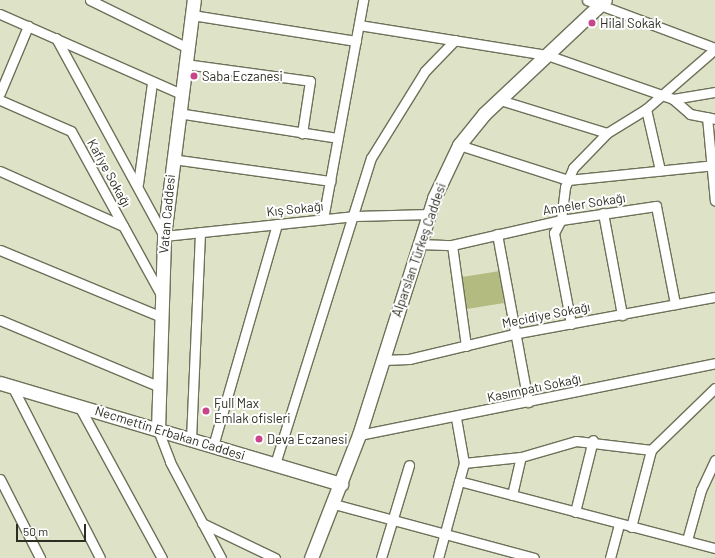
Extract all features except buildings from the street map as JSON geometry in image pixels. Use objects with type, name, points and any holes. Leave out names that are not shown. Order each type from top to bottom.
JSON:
[{"type":"street","points":[[90,0],[188,48]]},
{"type":"street","name":"Vatan Caddesi","points":[[158,430],[164,236],[172,159],[194,0]]},
{"type":"street","points":[[323,219],[363,0]]},
{"type":"street","points":[[571,324],[554,233],[561,220],[568,180],[573,168],[607,133],[646,109],[665,94],[715,48],[602,3],[587,0]]},
{"type":"street","name":"Alparslan Türkeş Caddesi","points":[[311,558],[334,504],[359,435],[430,214],[459,145],[500,100],[602,3]]},
{"type":"street","points":[[0,14],[56,38],[152,83],[181,94]]},
{"type":"street","points":[[192,15],[356,41]]},
{"type":"street","points":[[359,25],[547,55],[665,94],[690,114],[711,118],[715,201]]},
{"type":"street","points":[[0,93],[28,26]]},
{"type":"street","points":[[56,38],[138,184],[164,236]]},
{"type":"street","points":[[275,464],[355,216],[371,158],[425,71],[455,40]]},
{"type":"street","points":[[185,64],[310,81],[302,133]]},
{"type":"street","points":[[138,184],[152,83]]},
{"type":"street","points":[[673,99],[715,92]]},
{"type":"street","name":"Kafiye Sokağı","points":[[0,100],[71,131],[162,296]]},
{"type":"street","points":[[500,100],[607,133]]},
{"type":"street","points":[[646,109],[660,170]]},
{"type":"street","points":[[178,113],[337,138]]},
{"type":"street","points":[[459,145],[568,180],[713,165]]},
{"type":"street","points":[[172,159],[330,181]]},
{"type":"street","points":[[0,172],[123,226]]},
{"type":"street","name":"Anneler Sokağı","points":[[420,244],[452,245],[561,220],[656,206],[675,304]]},
{"type":"street","points":[[603,213],[622,315]]},
{"type":"street","name":"Kış Sokağı","points":[[164,236],[355,216],[430,214]]},
{"type":"street","points":[[213,446],[277,224]]},
{"type":"street","points":[[192,439],[200,232]]},
{"type":"street","points":[[497,234],[513,334],[528,402]]},
{"type":"street","points":[[452,245],[466,346]]},
{"type":"street","points":[[0,250],[162,317]]},
{"type":"street","name":"Mecidiye Sokağı","points":[[383,360],[409,359],[513,334],[715,297]]},
{"type":"street","points":[[0,320],[160,388]]},
{"type":"street","name":"Kasımpatı Sokağı","points":[[359,435],[456,418],[715,363]]},
{"type":"street","points":[[6,384],[100,558]]},
{"type":"street","name":"Necmettin Erbakan Caddesi","points":[[6,384],[341,484]]},
{"type":"street","points":[[632,527],[651,450],[715,388]]},
{"type":"street","points":[[78,406],[162,558]]},
{"type":"street","points":[[438,558],[464,463],[456,418]]},
{"type":"street","points":[[158,430],[170,462],[221,558]]},
{"type":"street","points":[[464,463],[521,457],[576,441],[593,440],[651,450]]},
{"type":"street","points":[[575,512],[593,440]]},
{"type":"street","points":[[512,496],[521,457]]},
{"type":"street","points":[[687,540],[701,490],[715,460]]},
{"type":"street","points":[[381,558],[391,520],[409,465]]},
{"type":"street","points":[[0,479],[40,558]]},
{"type":"street","points":[[459,481],[715,548]]},
{"type":"street","points":[[334,504],[534,558]]},
{"type":"street","points":[[202,523],[275,558]]},
{"type":"street","points":[[610,558],[619,524]]},
{"type":"green space","points":[[500,271],[504,303],[467,309],[462,277]]},
{"type":"place","name":"Hilal Sokak","points":[[592,23]]},
{"type":"place","name":"Saba Eczanesi","points":[[194,76]]},
{"type":"place","name":"Full Max Emlak ofisleri","points":[[206,411]]},
{"type":"place","name":"Deva Eczanesi","points":[[259,439]]}]
